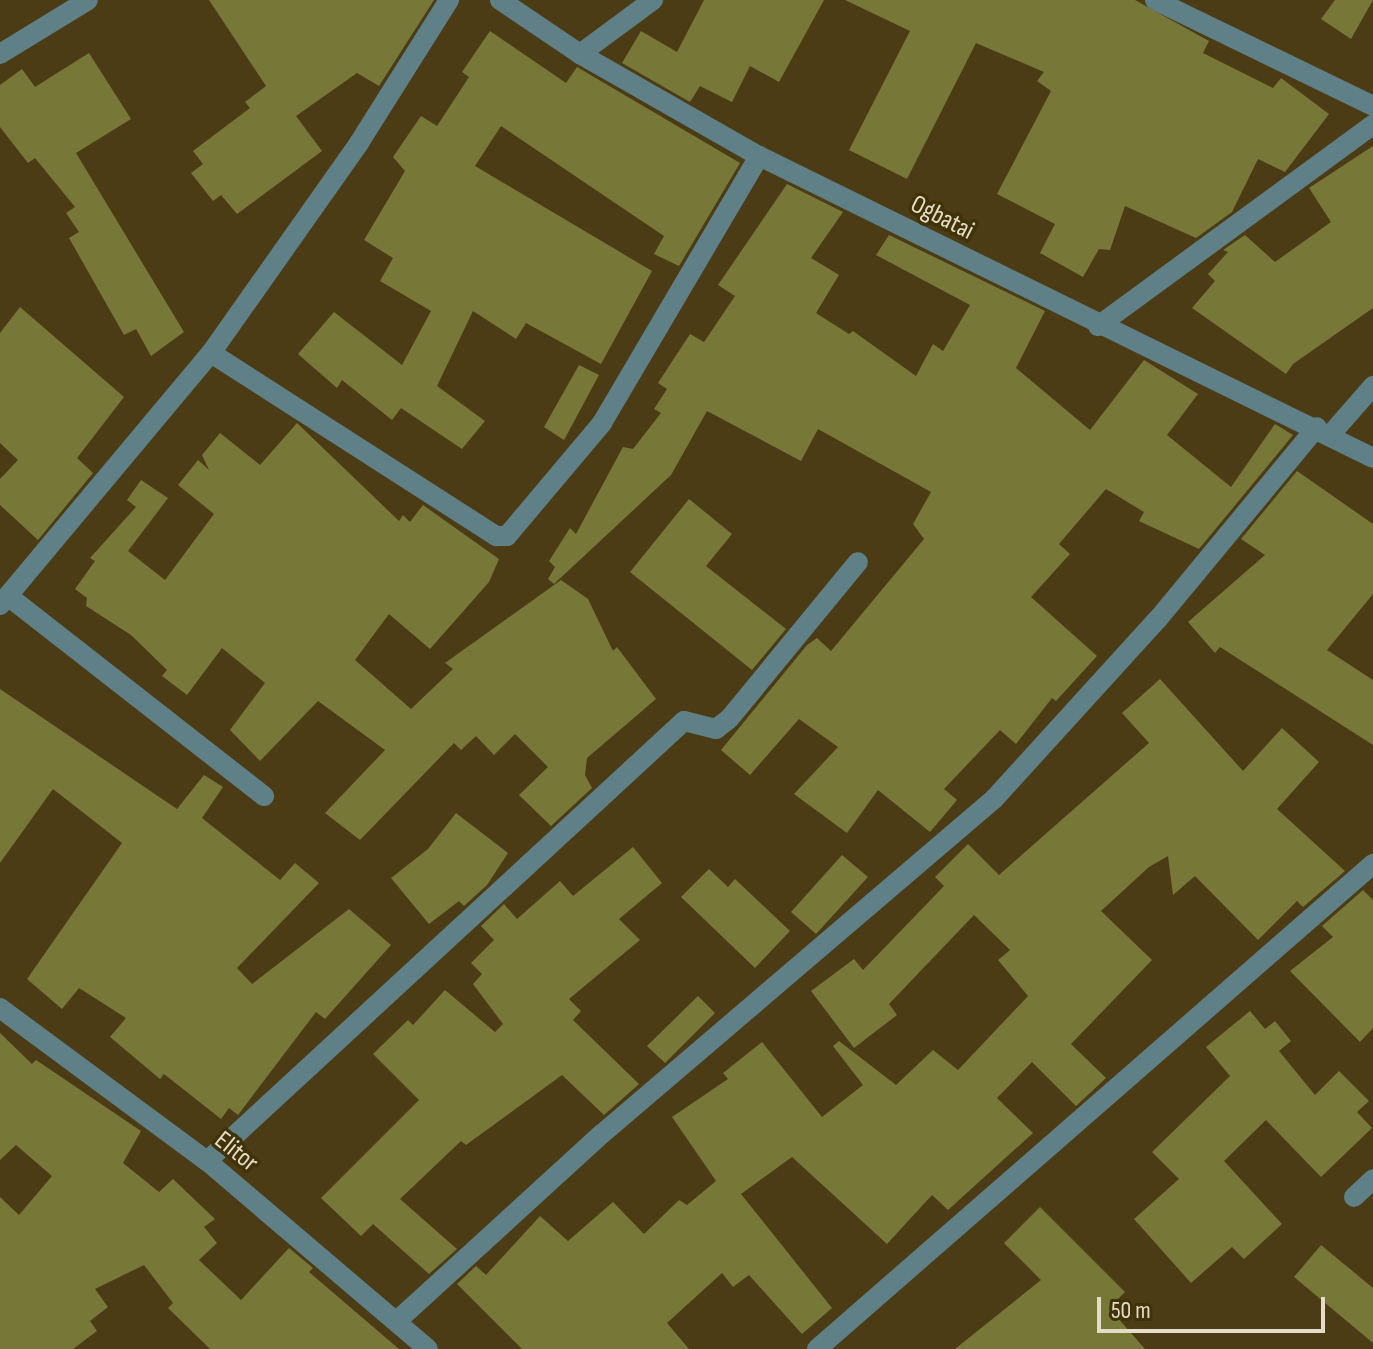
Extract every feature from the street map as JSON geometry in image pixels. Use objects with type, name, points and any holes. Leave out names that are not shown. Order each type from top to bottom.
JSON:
[{"type":"street","points":[[0,54],[88,0]]},
{"type":"street","points":[[264,796],[4,601],[211,353],[359,143],[449,0]]},
{"type":"street","name":"Ogbatai","points":[[500,0],[580,54],[759,156],[1098,326],[1324,431],[1373,458]]},
{"type":"street","points":[[580,54],[653,0]]},
{"type":"street","points":[[1155,0],[1373,106]]},
{"type":"street","points":[[1098,326],[1373,125]]},
{"type":"street","points":[[211,353],[496,536],[507,536],[602,423],[759,156]]},
{"type":"street","points":[[398,1320],[603,1133],[994,799],[1324,431],[1373,386]]},
{"type":"street","points":[[207,1161],[684,721],[716,729],[729,719],[858,562]]},
{"type":"street","points":[[817,1349],[1373,864]]},
{"type":"street","name":"Elitor","points":[[0,1008],[207,1161],[398,1320],[428,1349]]},
{"type":"street","points":[[1354,1197],[1373,1179]]},
{"type":"building","points":[[209,0],[434,0],[379,86],[357,73],[296,116],[322,151],[237,214],[221,195],[213,201],[191,173],[203,164],[193,151],[250,108],[245,102],[266,86]]},
{"type":"building","points":[[704,0],[824,0],[779,82],[750,66],[732,102],[700,86],[690,102],[622,63],[641,31],[677,52]]},
{"type":"building","points":[[845,0],[1135,0],[1209,41],[1203,53],[1273,88],[1281,78],[1329,114],[1285,172],[1258,159],[1232,212],[1196,238],[1125,206],[1110,250],[1099,249],[1083,277],[1040,253],[1055,224],[997,194],[1051,91],[1037,81],[1044,72],[976,43],[907,179],[849,150],[910,31]]},
{"type":"building","points":[[1335,0],[1373,0],[1351,39],[1321,19]]},
{"type":"building","points":[[490,31],[566,83],[577,67],[740,163],[679,266],[654,254],[664,236],[501,126],[475,166],[652,271],[601,364],[526,323],[516,339],[473,311],[437,386],[485,421],[462,449],[401,408],[392,420],[342,380],[337,388],[298,354],[334,312],[402,365],[431,311],[380,281],[393,258],[364,240],[405,171],[393,157],[421,116],[437,126],[469,77],[462,72]]},
{"type":"building","points":[[89,53],[131,119],[76,153],[184,332],[151,356],[136,329],[124,335],[69,238],[79,232],[66,213],[75,207],[35,158],[28,163],[0,127],[0,85],[22,69],[35,87]]},
{"type":"building","points":[[1373,146],[1373,308],[1293,364],[1286,374],[1192,308],[1215,281],[1208,274],[1228,252],[1223,250],[1245,235],[1275,262],[1331,222],[1309,188]]},
{"type":"building","points":[[787,184],[843,212],[811,258],[839,275],[816,313],[849,334],[853,331],[916,376],[933,344],[943,351],[970,305],[876,255],[889,235],[1045,311],[1016,368],[1090,430],[1144,360],[1198,394],[1167,435],[1231,487],[1275,424],[1293,435],[1199,549],[1139,521],[1144,512],[1106,489],[1059,544],[1070,554],[1031,597],[1097,656],[1056,701],[1052,698],[1016,744],[1000,730],[944,789],[957,800],[930,832],[878,790],[847,833],[794,794],[838,747],[799,719],[750,775],[721,750],[807,645],[817,638],[831,651],[924,539],[913,524],[931,492],[818,429],[801,461],[707,411],[671,475],[554,584],[548,579],[555,567],[549,561],[570,528],[576,534],[623,447],[633,449],[661,413],[654,409],[667,389],[658,383],[690,334],[704,342],[735,296],[718,285]]},
{"type":"building","points":[[20,307],[124,397],[77,458],[93,473],[38,540],[0,505],[0,479],[18,460],[0,443],[0,333]]},
{"type":"building","points":[[579,365],[599,375],[564,440],[544,427]]},
{"type":"building","points":[[297,423],[399,521],[403,515],[410,522],[423,505],[499,559],[489,582],[430,649],[389,614],[355,660],[411,709],[453,669],[445,663],[561,580],[588,599],[613,651],[617,647],[656,699],[587,758],[585,775],[592,788],[551,826],[519,795],[548,767],[515,734],[494,755],[476,736],[461,750],[454,743],[360,840],[325,813],[385,750],[318,701],[260,761],[230,730],[265,683],[222,648],[187,695],[162,676],[167,670],[131,635],[86,606],[87,598],[75,589],[95,561],[90,558],[136,507],[127,500],[141,480],[168,498],[128,551],[165,580],[214,514],[178,485],[198,460],[209,470],[202,455],[220,433],[260,465]]},
{"type":"building","points":[[1297,471],[1373,524],[1373,594],[1327,650],[1373,680],[1373,745],[1220,647],[1215,653],[1188,622],[1265,555],[1241,539]]},
{"type":"building","points":[[689,499],[732,534],[706,566],[786,629],[752,670],[630,572]]},
{"type":"building","points":[[1160,679],[1243,771],[1282,728],[1319,762],[1277,809],[1345,871],[1303,907],[1297,901],[1258,940],[1195,876],[1173,895],[1168,856],[1149,867],[1101,911],[1152,960],[1071,1044],[1106,1078],[1076,1106],[1032,1062],[997,1098],[1033,1133],[948,1210],[932,1195],[887,1244],[792,1157],[741,1194],[832,1308],[802,1334],[749,1275],[733,1287],[722,1273],[667,1323],[689,1349],[522,1349],[457,1284],[476,1266],[486,1275],[540,1216],[568,1241],[613,1202],[644,1234],[679,1200],[687,1205],[716,1181],[672,1117],[728,1079],[723,1073],[762,1042],[822,1117],[863,1085],[833,1046],[839,1041],[896,1085],[933,1050],[958,1070],[1028,996],[998,960],[1010,950],[974,915],[889,1004],[897,1015],[854,1048],[811,991],[854,959],[863,970],[944,886],[935,877],[968,844],[999,875],[1149,743],[1122,713]]},
{"type":"building","points":[[0,689],[177,809],[204,775],[223,787],[202,818],[280,880],[295,863],[319,883],[237,968],[252,984],[349,909],[391,945],[325,1019],[316,1012],[238,1115],[229,1108],[221,1119],[164,1074],[160,1079],[110,1037],[126,1018],[79,988],[62,1009],[27,979],[122,843],[53,789],[0,863]]},
{"type":"building","points":[[456,813],[508,853],[487,885],[464,906],[459,901],[429,924],[391,878],[428,849]]},
{"type":"building","points":[[633,847],[662,883],[619,919],[640,940],[569,999],[581,1011],[573,1020],[639,1084],[604,1115],[562,1075],[466,1145],[461,1141],[400,1199],[457,1249],[429,1274],[373,1224],[361,1236],[321,1198],[419,1100],[373,1054],[408,1020],[413,1025],[445,990],[495,1032],[503,1024],[473,984],[482,974],[471,963],[494,940],[481,926],[504,904],[517,919],[560,881],[573,896]]},
{"type":"building","points":[[842,855],[868,877],[816,934],[791,912]]},
{"type":"building","points":[[709,869],[728,887],[735,879],[790,931],[755,968],[681,897]]},
{"type":"building","points":[[1363,890],[1373,900],[1373,1028],[1360,1042],[1290,971],[1333,937],[1322,926]]},
{"type":"building","points":[[698,996],[715,1013],[665,1063],[647,1046]]},
{"type":"building","points":[[1250,1011],[1265,1029],[1275,1021],[1291,1041],[1279,1051],[1315,1095],[1339,1071],[1369,1101],[1357,1112],[1372,1128],[1321,1177],[1266,1120],[1224,1161],[1282,1224],[1244,1259],[1232,1247],[1191,1283],[1134,1219],[1179,1179],[1152,1152],[1230,1076],[1206,1047]]},
{"type":"building","points":[[0,1033],[32,1064],[36,1060],[141,1131],[123,1163],[159,1192],[173,1179],[215,1219],[204,1227],[217,1243],[199,1260],[241,1300],[289,1248],[313,1268],[309,1272],[399,1349],[210,1349],[168,1308],[173,1303],[144,1265],[95,1289],[108,1307],[90,1321],[97,1331],[73,1349],[0,1349],[0,1197],[19,1215],[52,1176],[16,1145],[0,1160]]},
{"type":"building","points":[[1040,1207],[1125,1292],[1109,1308],[1145,1349],[955,1349],[1041,1280],[1004,1243]]},
{"type":"building","points":[[1321,1245],[1373,1288],[1373,1343],[1294,1277]]}]
